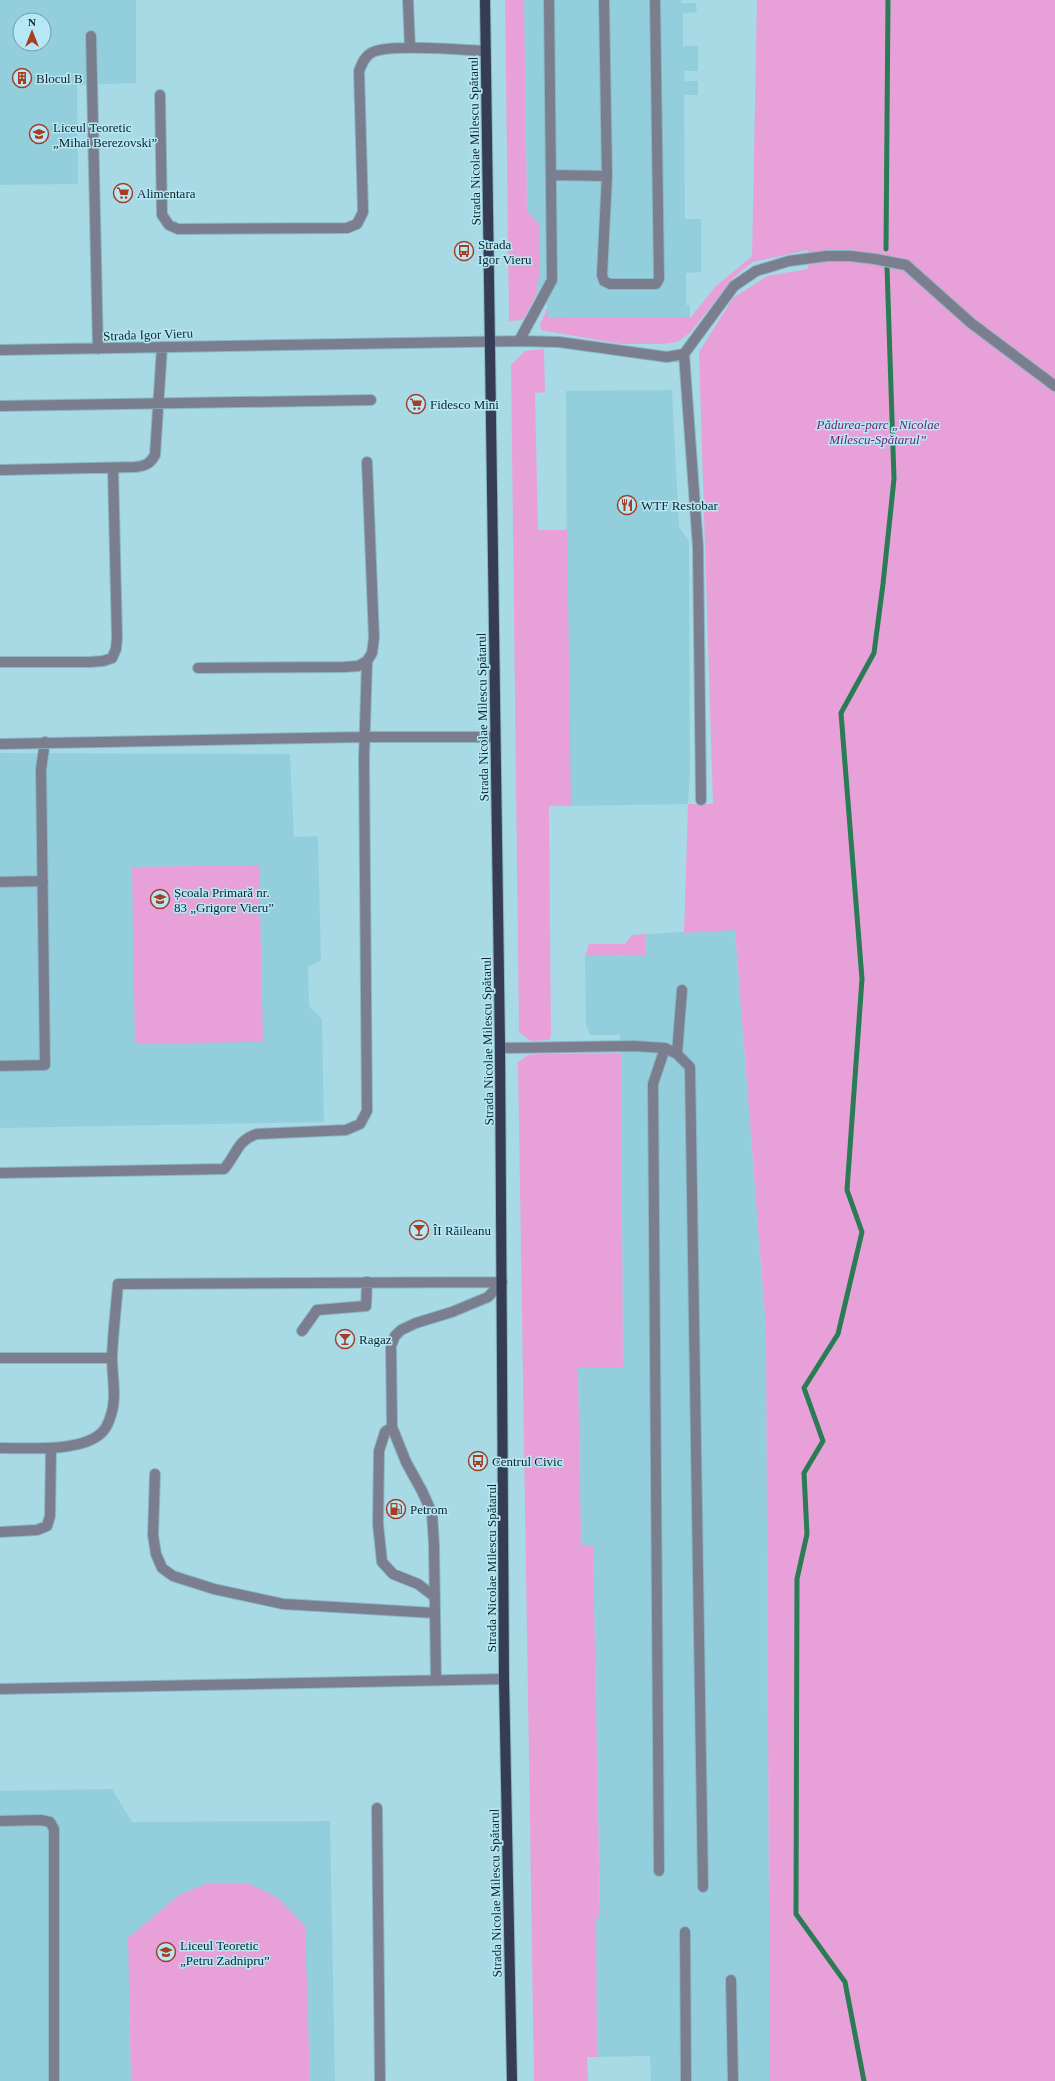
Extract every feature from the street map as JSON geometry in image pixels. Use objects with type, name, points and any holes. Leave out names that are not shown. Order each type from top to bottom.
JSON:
[{"type":"main road","name":"Strada Nicolae Milescu Spătarul","points":[[485,0],[500,1048],[504,1679],[512,2081]]},
{"type":"street","points":[[408,0],[410,48]]},
{"type":"street","points":[[519,341],[552,280],[549,0]]},
{"type":"street","points":[[604,0],[606,176],[602,274],[604,281],[610,284],[656,284],[659,279],[655,0]]},
{"type":"street","points":[[91,36],[98,349]]},
{"type":"street","points":[[160,95],[162,215],[169,225],[178,229],[347,228],[357,224],[364,212],[359,71],[365,58],[372,52],[410,48],[486,51]]},
{"type":"street","points":[[551,174],[606,176]]},
{"type":"street","points":[[701,800],[698,547],[684,354],[734,286],[756,271],[789,261],[827,256],[856,257],[906,265],[971,323],[1055,386]]},
{"type":"street","name":"Strada Igor Vieru","points":[[0,350],[519,341],[559,342],[667,357],[684,354]]},
{"type":"street","points":[[0,470],[113,468],[144,466],[152,462],[155,455],[162,347]]},
{"type":"street","points":[[0,406],[371,400]]},
{"type":"street","points":[[198,668],[344,667],[358,666],[366,661],[372,653],[374,638],[367,462]]},
{"type":"street","points":[[0,662],[90,662],[103,661],[112,658],[116,649],[113,468]]},
{"type":"street","points":[[0,1173],[224,1169],[240,1144],[247,1137],[257,1134],[346,1130],[360,1124],[367,1112],[364,737],[366,661]]},
{"type":"street","points":[[0,744],[364,737],[495,737]]},
{"type":"street","points":[[0,1066],[45,1065],[41,769],[45,742]]},
{"type":"street","points":[[0,882],[43,881]]},
{"type":"street","points":[[677,1054],[682,990]]},
{"type":"street","points":[[500,1048],[633,1046],[665,1048],[677,1054],[690,1067],[703,1887]]},
{"type":"street","points":[[659,1871],[653,1084],[665,1048]]},
{"type":"street","points":[[302,1331],[317,1310],[366,1306],[367,1282]]},
{"type":"street","points":[[0,1448],[51,1448],[79,1444],[98,1436],[105,1429],[112,1415],[113,1406],[112,1358],[118,1284],[502,1282]]},
{"type":"street","points":[[436,1680],[432,1513],[406,1462],[392,1427],[391,1346],[395,1336],[401,1330],[416,1323],[452,1312],[488,1297],[502,1282]]},
{"type":"street","points":[[0,1358],[112,1358]]},
{"type":"street","points":[[392,1427],[385,1432],[380,1451],[378,1524],[382,1562],[393,1574],[418,1584],[435,1597]]},
{"type":"street","points":[[0,1532],[37,1530],[47,1526],[50,1516],[51,1448]]},
{"type":"street","points":[[155,1474],[153,1535],[156,1554],[162,1568],[173,1576],[214,1589],[283,1604],[435,1614]]},
{"type":"street","points":[[0,1689],[504,1679]]},
{"type":"street","points":[[377,1808],[380,2081]]},
{"type":"street","points":[[0,1821],[41,1820],[50,1822],[54,1829],[54,2081]]},
{"type":"street","points":[[685,1932],[686,2081]]},
{"type":"street","points":[[731,1980],[733,2081]]},
{"type":"shaded area","name":"Liceul Teoretic „Mihai Berezovski”","points":[[0,0],[136,0],[136,83],[77,85],[78,184],[0,185]]},
{"type":"shaded area","points":[[524,0],[681,0],[681,3],[696,3],[697,12],[683,13],[683,46],[698,46],[698,71],[684,71],[685,81],[698,81],[698,95],[684,95],[685,219],[701,219],[701,272],[686,273],[686,305],[690,305],[690,318],[548,317],[548,306],[536,296],[539,275],[527,211]]},
{"type":"shaded area","points":[[672,390],[679,527],[689,541],[690,771],[688,804],[571,806],[567,657],[566,391]]},
{"type":"shaded area","name":"Școala Primară nr. 83 „Grigore Vieru”","points":[[0,753],[290,754],[294,837],[318,836],[321,961],[308,967],[309,1006],[322,1019],[324,1122],[0,1128]]},
{"type":"shaded area","points":[[735,929],[766,1329],[769,2081],[651,2081],[650,2056],[597,2057],[596,1917],[600,1917],[593,1546],[581,1546],[578,1367],[623,1366],[621,1057],[620,1035],[590,1035],[586,1025],[585,956],[645,955],[646,934]]},
{"type":"shaded area","name":"Liceul Teoretic „Petru Zadnipru”","points":[[112,1789],[132,1822],[330,1821],[335,2081],[0,2081],[0,1791]]},
{"type":"green space","points":[[505,0],[524,0],[527,211],[540,225],[539,275],[536,296],[523,320],[509,321]]},
{"type":"green space","name":"Pădurea-parc „Nicolae Milescu-Spătarul”","points":[[757,0],[1055,0],[1055,2081],[769,2081],[766,1329],[735,930],[684,933],[688,804],[713,804],[699,352],[733,298],[767,276],[808,269],[808,250],[753,262],[734,277],[690,333],[677,342],[662,344],[621,344],[541,330],[540,325],[548,306],[548,317],[690,318],[716,286],[752,256]]},
{"type":"green space","points":[[544,349],[545,392],[535,393],[538,530],[567,530],[571,806],[549,806],[551,1036],[549,1040],[531,1041],[519,1032],[511,365],[525,351]]},
{"type":"green space","points":[[259,865],[263,1042],[135,1044],[132,867]]},
{"type":"green space","points":[[646,934],[645,955],[585,956],[589,944],[625,944],[632,935]]},
{"type":"green space","points":[[621,1053],[623,1367],[578,1367],[581,1545],[593,1546],[600,1917],[596,1917],[597,2057],[587,2057],[588,2081],[534,2081],[518,1062],[528,1055],[538,1054]]},
{"type":"green space","points":[[206,1884],[250,1884],[278,1898],[305,1926],[310,2081],[131,2081],[128,1938],[179,1895]]},
{"type":"waterway","points":[[886,249],[888,0]]},
{"type":"waterway","points":[[864,2081],[845,1982],[796,1914],[797,1579],[807,1534],[804,1473],[823,1441],[804,1388],[838,1334],[862,1232],[847,1190],[862,979],[841,713],[874,653],[894,479],[887,267]]},
{"type":"place","name":"Blocul B","points":[[22,78]]},
{"type":"place","name":"Liceul Teoretic „Mihai Berezovski”","points":[[39,134]]},
{"type":"place","name":"Alimentara","points":[[123,193]]},
{"type":"place","name":"Strada Igor Vieru","points":[[464,251]]},
{"type":"place","name":"Fidesco Mini","points":[[416,404]]},
{"type":"place","name":"WTF Restobar","points":[[627,505]]},
{"type":"place","name":"Școala Primară nr. 83 „Grigore Vieru”","points":[[160,899]]},
{"type":"place","name":"ÎI Răileanu","points":[[419,1230]]},
{"type":"place","name":"Ragaz","points":[[345,1339]]},
{"type":"place","name":"Centrul Civic","points":[[478,1461]]},
{"type":"place","name":"Petrom","points":[[396,1509]]},
{"type":"place","name":"Liceul Teoretic „Petru Zadnipru”","points":[[166,1952]]}]
